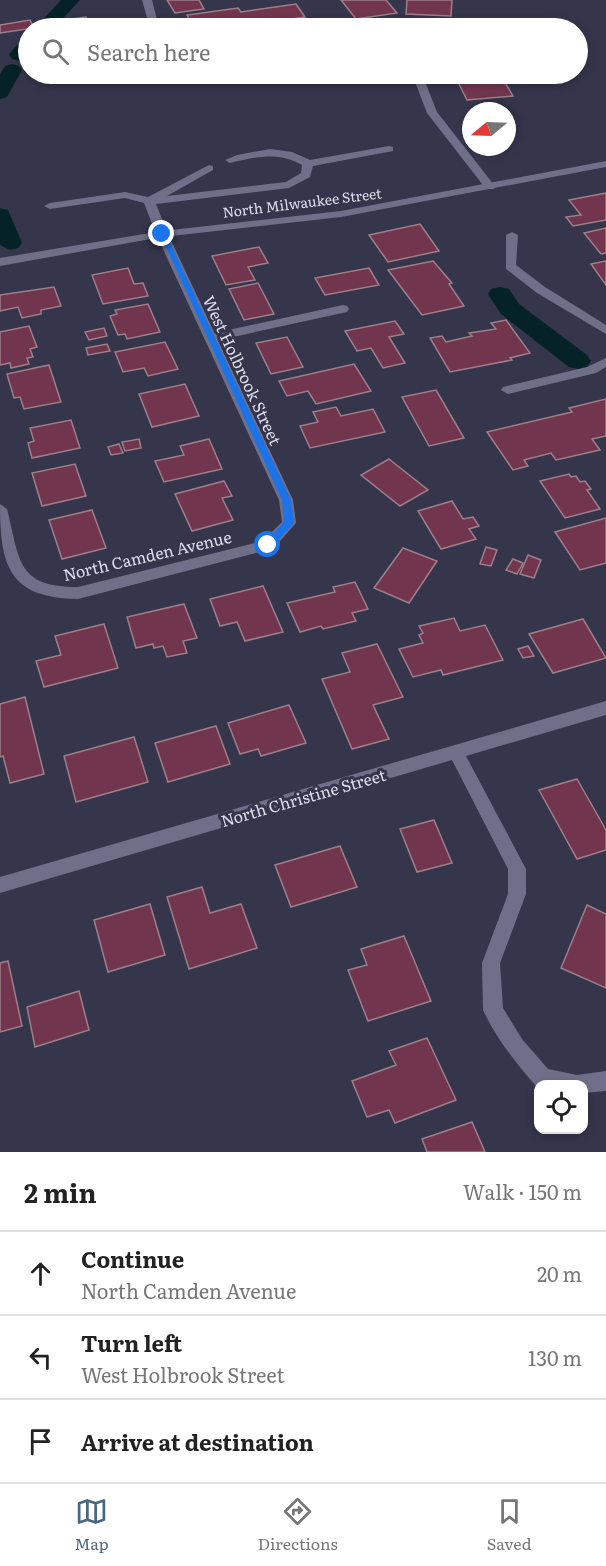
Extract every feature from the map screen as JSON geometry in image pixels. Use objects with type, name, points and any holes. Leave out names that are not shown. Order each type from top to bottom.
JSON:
[{"type":"street","points":[[147,0],[152,18]]},
{"type":"street","points":[[421,84],[432,113],[490,187]]},
{"type":"street","points":[[230,160],[271,151],[296,156],[308,164],[389,149]]},
{"type":"street","points":[[50,206],[125,195],[149,201],[289,185],[306,175],[308,164]]},
{"type":"street","name":"North Milwaukee Street","points":[[0,262],[162,234],[341,214],[606,164]]},
{"type":"street","points":[[149,201],[209,168]]},
{"type":"street","name":"West Holbrook Street","points":[[149,201],[162,234],[286,500],[289,523]]},
{"type":"street","points":[[512,235],[510,266],[541,290],[606,330]]},
{"type":"street","points":[[210,338],[343,309]]},
{"type":"street","points":[[508,390],[591,370],[606,362]]},
{"type":"street","name":"North Camden Avenue","points":[[0,509],[16,566],[23,580],[39,590],[57,595],[78,593],[268,545],[289,523]]},
{"type":"street","name":"North Christine Street","points":[[0,885],[606,708]]},
{"type":"street","points":[[456,752],[517,869],[517,894],[491,963],[493,1010],[515,1046],[542,1078],[553,1080]]},
{"type":"street","points":[[588,1083],[606,1081]]},
{"type":"building","points":[[167,0],[199,0],[204,9],[175,13]]},
{"type":"building","points":[[341,0],[386,0],[397,13],[363,18],[355,18]]},
{"type":"building","points":[[407,0],[452,0],[451,16],[406,14]]},
{"type":"building","points":[[296,4],[305,17],[189,18],[187,15],[238,8],[241,12]]},
{"type":"building","points":[[18,22],[18,30],[0,33],[0,25]]},
{"type":"building","points":[[459,84],[506,84],[513,96],[467,100]]},
{"type":"building","points":[[606,193],[606,220],[573,226],[566,217],[581,215],[569,200]]},
{"type":"building","points":[[420,224],[439,251],[388,262],[369,235]]},
{"type":"building","points":[[606,228],[606,253],[601,254],[584,233]]},
{"type":"building","points":[[259,247],[268,263],[248,267],[255,280],[226,285],[212,256]]},
{"type":"building","points":[[433,261],[452,283],[449,284],[464,306],[422,315],[388,270]]},
{"type":"building","points":[[606,261],[606,285],[591,264]]},
{"type":"building","points":[[128,268],[134,284],[143,283],[148,296],[103,304],[92,275]]},
{"type":"building","points":[[369,268],[379,285],[325,295],[315,278]]},
{"type":"building","points":[[258,283],[274,314],[244,320],[229,289]]},
{"type":"building","points":[[54,287],[61,306],[41,310],[41,314],[22,318],[18,307],[0,311],[0,295]]},
{"type":"building","points":[[148,304],[160,332],[127,339],[125,334],[118,335],[110,316],[117,314],[115,310]]},
{"type":"building","points":[[506,320],[530,353],[510,358],[512,360],[450,372],[430,338],[442,336],[446,342],[472,336],[469,333],[496,329],[491,323]]},
{"type":"building","points":[[395,321],[404,334],[389,337],[405,363],[383,368],[371,348],[357,351],[345,331]]},
{"type":"building","points":[[29,326],[37,347],[30,349],[33,357],[27,358],[29,364],[11,368],[10,363],[0,365],[0,332]]},
{"type":"building","points":[[104,328],[107,336],[89,340],[85,332]]},
{"type":"building","points":[[287,337],[303,367],[271,374],[256,343]]},
{"type":"building","points":[[165,342],[178,369],[148,376],[144,368],[123,372],[115,352]]},
{"type":"building","points":[[107,344],[110,351],[88,355],[86,348]]},
{"type":"building","points":[[354,364],[371,391],[316,404],[308,391],[287,396],[279,381]]},
{"type":"building","points":[[49,365],[61,402],[24,409],[20,397],[14,398],[7,374]]},
{"type":"building","points":[[185,384],[199,416],[152,427],[139,394]]},
{"type":"building","points":[[436,390],[464,438],[429,446],[402,397]]},
{"type":"building","points":[[606,399],[606,436],[592,439],[600,450],[556,460],[551,453],[524,460],[528,466],[513,470],[487,432],[572,412],[569,408]]},
{"type":"building","points":[[336,407],[341,416],[373,409],[385,432],[310,448],[300,426],[318,422],[313,412]]},
{"type":"building","points":[[71,420],[80,448],[32,458],[28,443],[34,441],[30,428]]},
{"type":"building","points":[[139,439],[141,448],[125,451],[122,442]]},
{"type":"building","points":[[209,439],[222,469],[164,482],[155,461],[184,455],[180,446]]},
{"type":"building","points":[[119,444],[123,453],[111,455],[108,447]]},
{"type":"building","points":[[389,459],[428,490],[400,506],[361,475]]},
{"type":"building","points":[[75,464],[86,496],[42,506],[32,473]]},
{"type":"building","points":[[569,474],[571,477],[576,476],[580,482],[585,481],[591,489],[587,490],[600,509],[565,518],[540,481]]},
{"type":"building","points":[[224,481],[232,496],[222,498],[233,520],[192,531],[175,494]]},
{"type":"building","points":[[452,501],[463,519],[473,517],[479,526],[469,529],[476,539],[441,549],[418,511]]},
{"type":"building","points":[[92,510],[106,548],[62,559],[49,520]]},
{"type":"building","points":[[606,518],[606,563],[580,570],[555,532]]},
{"type":"building","points":[[486,547],[497,550],[491,566],[480,564]]},
{"type":"building","points":[[403,548],[437,561],[409,603],[374,588]]},
{"type":"building","points":[[528,555],[541,560],[534,578],[520,574]]},
{"type":"building","points":[[513,559],[523,563],[517,574],[506,570]]},
{"type":"building","points":[[355,582],[368,609],[352,613],[356,621],[323,629],[321,626],[300,632],[287,603],[335,592],[333,587]]},
{"type":"building","points":[[263,586],[283,632],[245,641],[237,622],[220,626],[210,599]]},
{"type":"building","points":[[184,604],[197,638],[183,641],[187,653],[167,657],[163,646],[154,648],[153,644],[136,648],[127,617]]},
{"type":"building","points":[[454,618],[460,631],[485,625],[503,660],[443,675],[441,670],[413,677],[399,649],[423,643],[419,635],[423,633],[419,626]]},
{"type":"building","points":[[583,619],[606,658],[553,673],[529,634]]},
{"type":"building","points":[[104,624],[118,668],[44,687],[36,661],[61,655],[55,636]]},
{"type":"building","points":[[377,644],[403,697],[373,705],[389,739],[352,749],[322,679],[350,672],[342,653]]},
{"type":"building","points":[[528,646],[534,656],[523,658],[518,649]]},
{"type":"building","points":[[25,697],[44,774],[10,783],[3,756],[0,757],[0,704]]},
{"type":"building","points":[[289,705],[306,743],[261,756],[258,749],[240,754],[228,723]]},
{"type":"building","points":[[216,726],[230,764],[168,782],[155,743]]},
{"type":"building","points":[[134,737],[148,782],[76,802],[64,756]]},
{"type":"building","points":[[577,779],[606,830],[606,850],[577,859],[539,790]]},
{"type":"building","points":[[434,820],[452,863],[417,872],[400,829]]},
{"type":"building","points":[[340,846],[357,887],[291,907],[275,865]]},
{"type":"building","points":[[202,887],[210,913],[241,904],[257,948],[189,969],[167,897]]},
{"type":"building","points":[[150,904],[165,955],[108,972],[94,920]]},
{"type":"building","points":[[587,905],[606,914],[606,988],[561,968]]},
{"type":"building","points":[[404,936],[431,1001],[368,1021],[348,970],[367,965],[361,949]]},
{"type":"building","points":[[8,961],[22,1026],[0,1032],[0,963]]},
{"type":"building","points":[[79,991],[89,1030],[35,1047],[27,1007]]},
{"type":"building","points":[[427,1038],[456,1100],[395,1123],[389,1110],[367,1117],[352,1081],[396,1065],[389,1051]]},
{"type":"building","points":[[472,1122],[485,1152],[427,1152],[422,1139]]},
{"type":"waterway","points":[[54,18],[71,0]]},
{"type":"waterway","points":[[0,93],[12,70]]},
{"type":"waterway","points":[[0,215],[10,243]]},
{"type":"waterway","points":[[500,294],[510,309],[578,361]]},
{"type":"route","points":[[162,234],[286,500],[289,523],[268,545]]}]
